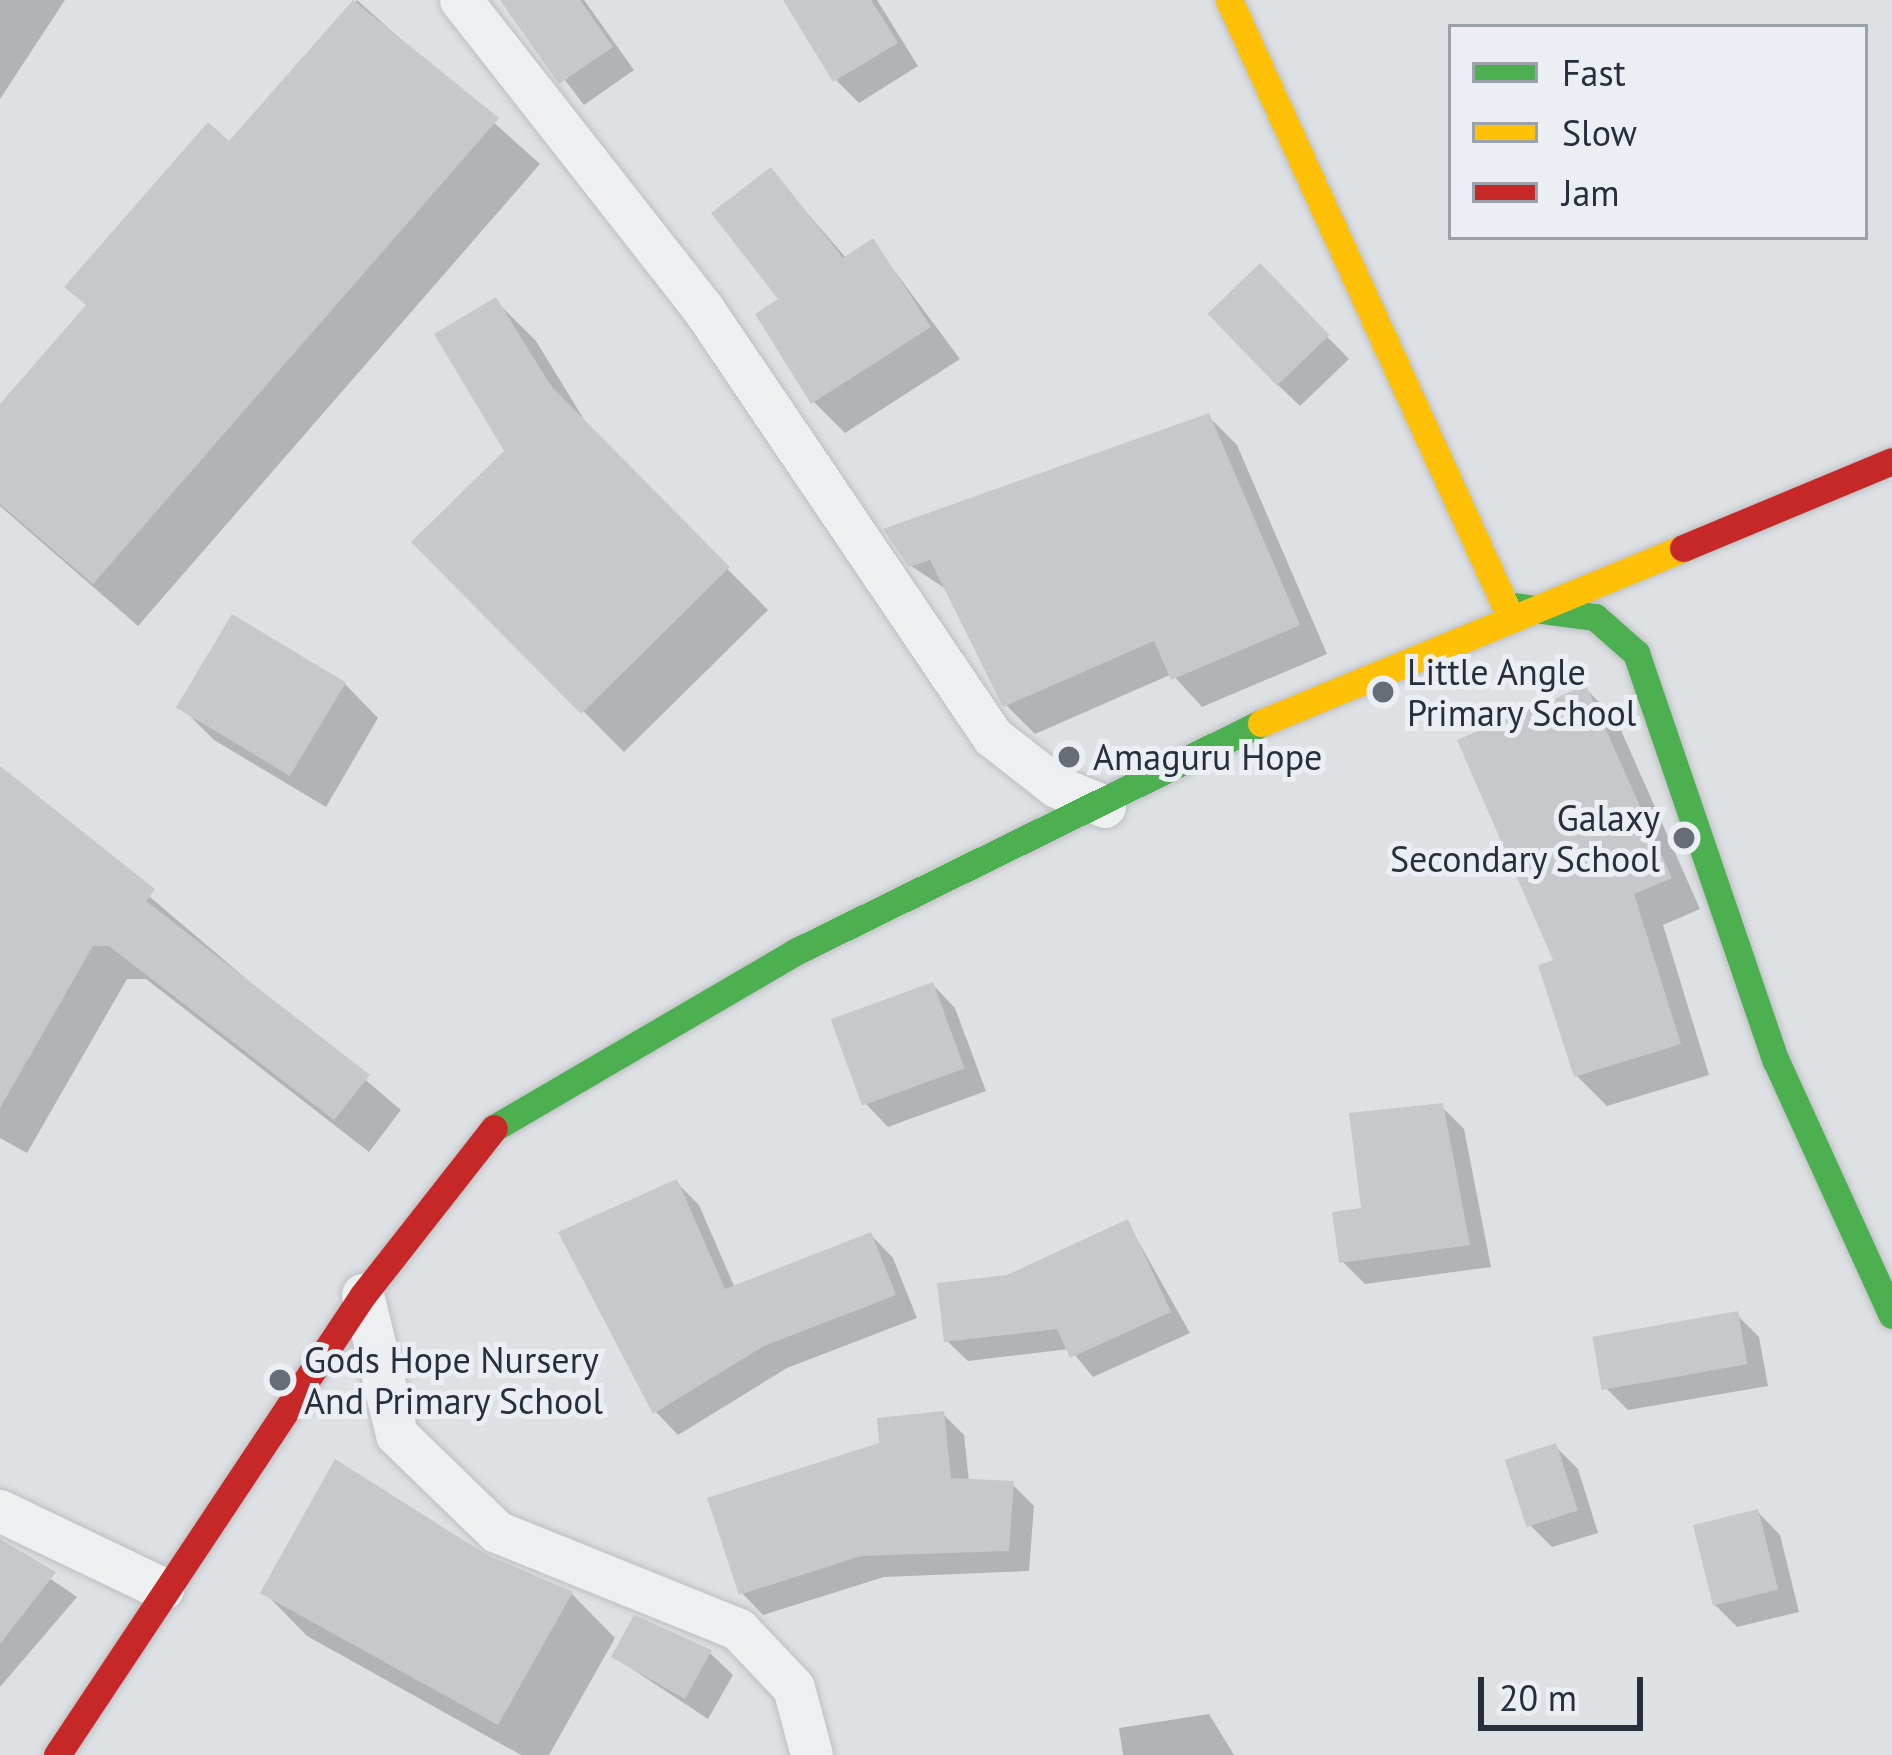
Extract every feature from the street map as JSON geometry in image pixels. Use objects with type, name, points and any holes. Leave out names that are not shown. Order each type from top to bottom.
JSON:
[{"type":"street","points":[[461,0],[692,293],[993,737],[1057,787],[1106,807]]},
{"type":"street","points":[[1229,0],[1508,613]]},
{"type":"street","points":[[57,1755],[163,1589],[363,1295],[490,1131],[795,952],[1106,807],[1221,740],[1508,613],[1892,461]]},
{"type":"street","points":[[1508,613],[1595,617],[1636,653],[1784,1083],[1892,1315]]},
{"type":"street","points":[[363,1295],[382,1401],[406,1445],[497,1532],[739,1630],[794,1688],[812,1755]]},
{"type":"street","points":[[0,1511],[163,1589]]},
{"type":"building","points":[[353,0],[499,118],[93,584],[0,504],[0,404],[86,305],[64,287],[208,122],[229,141]]},
{"type":"building","points":[[500,0],[580,0],[613,47],[559,84]]},
{"type":"building","points":[[783,0],[871,0],[898,43],[833,82]]},
{"type":"building","points":[[771,167],[843,258],[873,238],[931,327],[811,404],[755,314],[778,299],[711,213]]},
{"type":"building","points":[[1260,263],[1329,335],[1277,386],[1207,314]]},
{"type":"building","points":[[496,297],[551,386],[730,567],[581,714],[411,542],[504,451],[434,334]]},
{"type":"building","points":[[1209,413],[1300,625],[1171,680],[1154,641],[1003,707],[930,560],[909,567],[883,529]]},
{"type":"building","points":[[232,614],[346,683],[290,776],[176,707]]},
{"type":"building","points":[[1586,685],[1672,878],[1634,894],[1681,1044],[1574,1077],[1538,965],[1553,960],[1457,740]]},
{"type":"building","points":[[0,766],[155,889],[146,901],[370,1075],[334,1120],[109,946],[93,946],[0,1108]]},
{"type":"building","points":[[933,982],[964,1068],[862,1106],[831,1019]]},
{"type":"building","points":[[1443,1103],[1470,1245],[1339,1263],[1332,1212],[1361,1208],[1349,1113]]},
{"type":"building","points":[[677,1179],[725,1289],[871,1232],[896,1295],[764,1346],[653,1414],[558,1232]]},
{"type":"building","points":[[1128,1219],[1171,1312],[1070,1358],[1057,1329],[944,1342],[937,1283],[1007,1275]]},
{"type":"building","points":[[1738,1311],[1747,1364],[1602,1390],[1592,1337]]},
{"type":"building","points":[[944,1411],[951,1478],[1014,1481],[1009,1551],[861,1556],[739,1595],[707,1498],[879,1443],[877,1418]]},
{"type":"building","points":[[1556,1443],[1578,1511],[1527,1527],[1505,1460]]},
{"type":"building","points":[[335,1459],[487,1555],[573,1592],[498,1725],[260,1593]]},
{"type":"building","points":[[1758,1509],[1778,1590],[1713,1606],[1693,1525]]},
{"type":"building","points":[[0,1539],[56,1572],[0,1644]]},
{"type":"building","points":[[634,1615],[712,1650],[685,1699],[611,1657]]},
{"type":"traffic: fast","points":[[1505,605],[1595,617],[1636,653],[1776,1061],[1892,1315]]},
{"type":"traffic: fast","points":[[494,1128],[795,952],[1261,723]]},
{"type":"traffic: slow","points":[[1229,0],[1505,605]]},
{"type":"traffic: slow","points":[[1261,723],[1683,548]]},
{"type":"traffic: jam","points":[[1683,548],[1892,461]]},
{"type":"traffic: jam","points":[[57,1755],[363,1295],[494,1128]]},
{"type":"place","name":"Little Angle Primary School","points":[[1383,692]]},
{"type":"place","name":"Amaguru Hope","points":[[1069,757]]},
{"type":"place","name":"Galaxy Secondary School","points":[[1684,838]]},
{"type":"place","name":"Gods Hope Nursery And Primary School","points":[[280,1380]]}]
